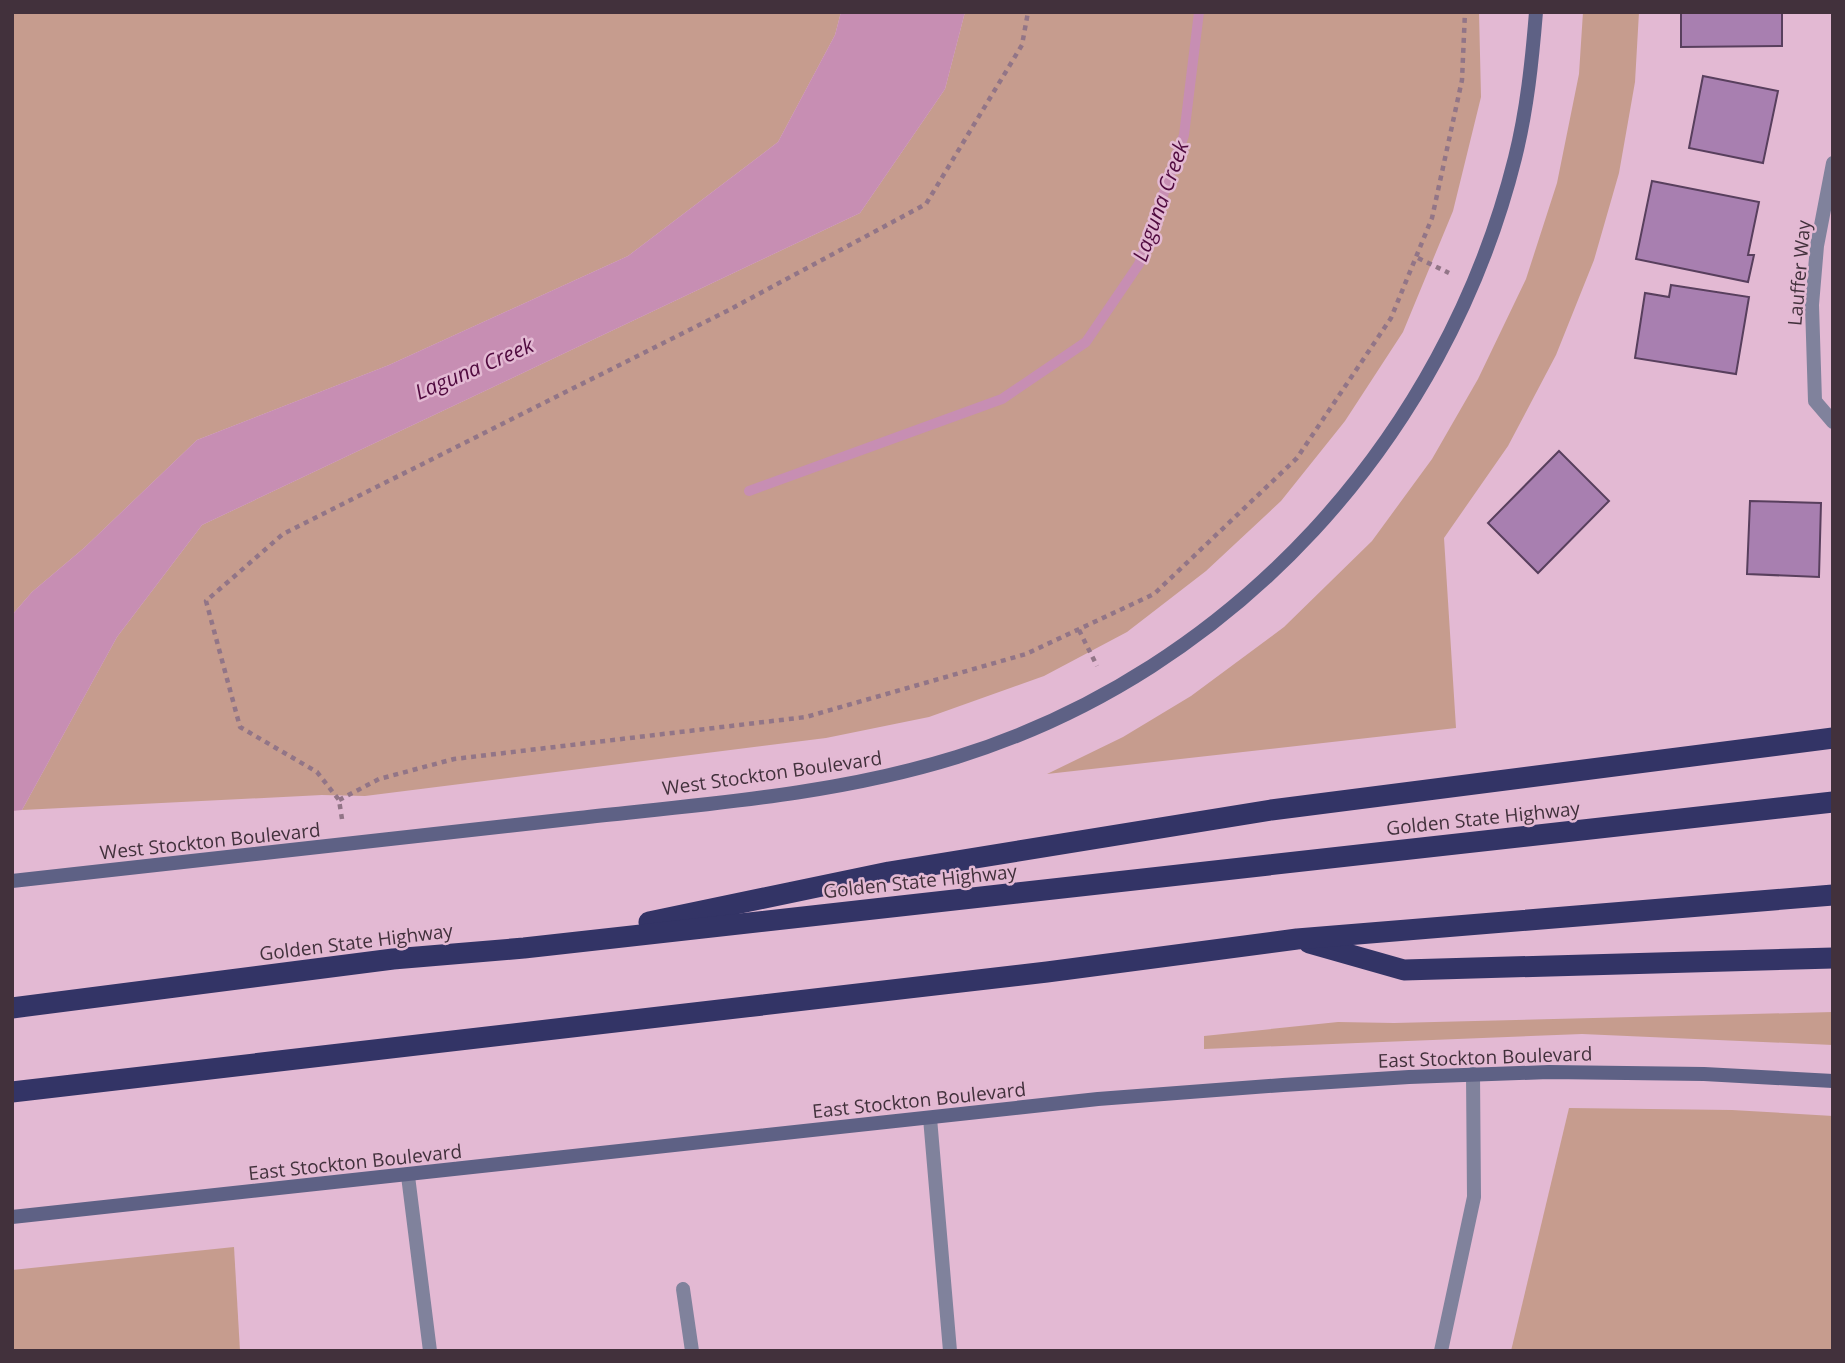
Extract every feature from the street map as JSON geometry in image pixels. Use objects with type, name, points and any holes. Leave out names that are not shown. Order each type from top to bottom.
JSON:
[{"type":"highway","points":[[524,948],[889,872],[1258,812],[1833,737]]},
{"type":"highway","name":"Golden State Highway","points":[[12,1008],[393,959],[524,948],[1833,802]]},
{"type":"highway","points":[[12,1092],[1047,972],[1297,939],[1833,895]]},
{"type":"highway","points":[[1297,939],[1404,970],[1833,958]]},
{"type":"street","name":"West Stockton Boulevard","points":[[12,881],[782,795],[883,777],[958,757],[1065,714],[1110,690],[1190,640],[1259,585],[1321,525],[1376,458],[1416,397],[1458,321],[1491,239],[1516,156],[1531,70],[1536,12]]},
{"type":"street","name":"Lauffer Way","points":[[1833,163],[1817,246],[1812,305],[1815,401],[1833,422]]},
{"type":"street","name":"East Stockton Boulevard","points":[[12,1217],[1098,1099],[1474,1074],[1549,1072],[1704,1074],[1833,1081]]},
{"type":"street","points":[[1441,1351],[1474,1197],[1474,1074]]},
{"type":"street","points":[[930,1118],[950,1351]]},
{"type":"street","points":[[408,1176],[430,1351]]},
{"type":"street","points":[[683,1289],[692,1351]]},
{"type":"path","points":[[346,845],[339,800],[317,772],[240,727],[206,601],[283,534],[727,311],[926,204],[1022,45],[1028,12]]},
{"type":"path","points":[[339,800],[379,779],[454,759],[806,717],[1026,654],[1154,594],[1297,458],[1391,318],[1432,218],[1462,79],[1465,12]]},
{"type":"path","points":[[1418,258],[1472,285]]},
{"type":"path","points":[[1079,630],[1110,690]]},
{"type":"shaded area","points":[[12,12],[841,12],[835,35],[778,142],[628,256],[389,365],[197,440],[84,548],[32,592],[12,615]]},
{"type":"shaded area","points":[[965,12],[1479,12],[1481,97],[1453,211],[1403,332],[1345,421],[1281,501],[1206,571],[1127,632],[1044,676],[929,717],[826,738],[365,796],[322,795],[22,810],[117,637],[202,525],[860,213],[945,89]]},
{"type":"shaded area","points":[[1583,12],[1639,12],[1635,82],[1619,173],[1594,260],[1556,355],[1508,446],[1444,538],[1456,728],[1047,774],[1123,737],[1191,696],[1284,627],[1372,541],[1432,459],[1478,379],[1526,279],[1557,183],[1579,74]]},
{"type":"shaded area","points":[[1833,1012],[1833,1045],[1582,1034],[1204,1049],[1204,1036],[1338,1022],[1394,1023]]},
{"type":"shaded area","points":[[1569,1108],[1732,1110],[1833,1116],[1833,1351],[1511,1351]]},
{"type":"shaded area","points":[[234,1247],[240,1351],[12,1351],[12,1270]]},
{"type":"water","points":[[841,12],[965,12],[945,89],[860,213],[202,525],[117,637],[22,810],[12,811],[12,615],[32,592],[84,548],[197,440],[389,365],[628,256],[778,142],[835,35]]},
{"type":"building","points":[[1681,12],[1782,12],[1782,46],[1681,47]]},
{"type":"building","points":[[1703,76],[1778,91],[1763,163],[1689,148]]},
{"type":"building","points":[[1652,181],[1759,202],[1748,255],[1754,255],[1748,282],[1636,259]]},
{"type":"building","points":[[1671,285],[1749,297],[1736,374],[1635,358],[1645,293],[1669,297]]},
{"type":"building","points":[[1559,451],[1609,501],[1538,573],[1488,523]]},
{"type":"building","points":[[1750,501],[1821,503],[1819,577],[1747,574]]},
{"type":"waterway","name":"Laguna Creek","points":[[749,491],[1002,399],[1086,342],[1139,264],[1184,135],[1199,12]]}]
